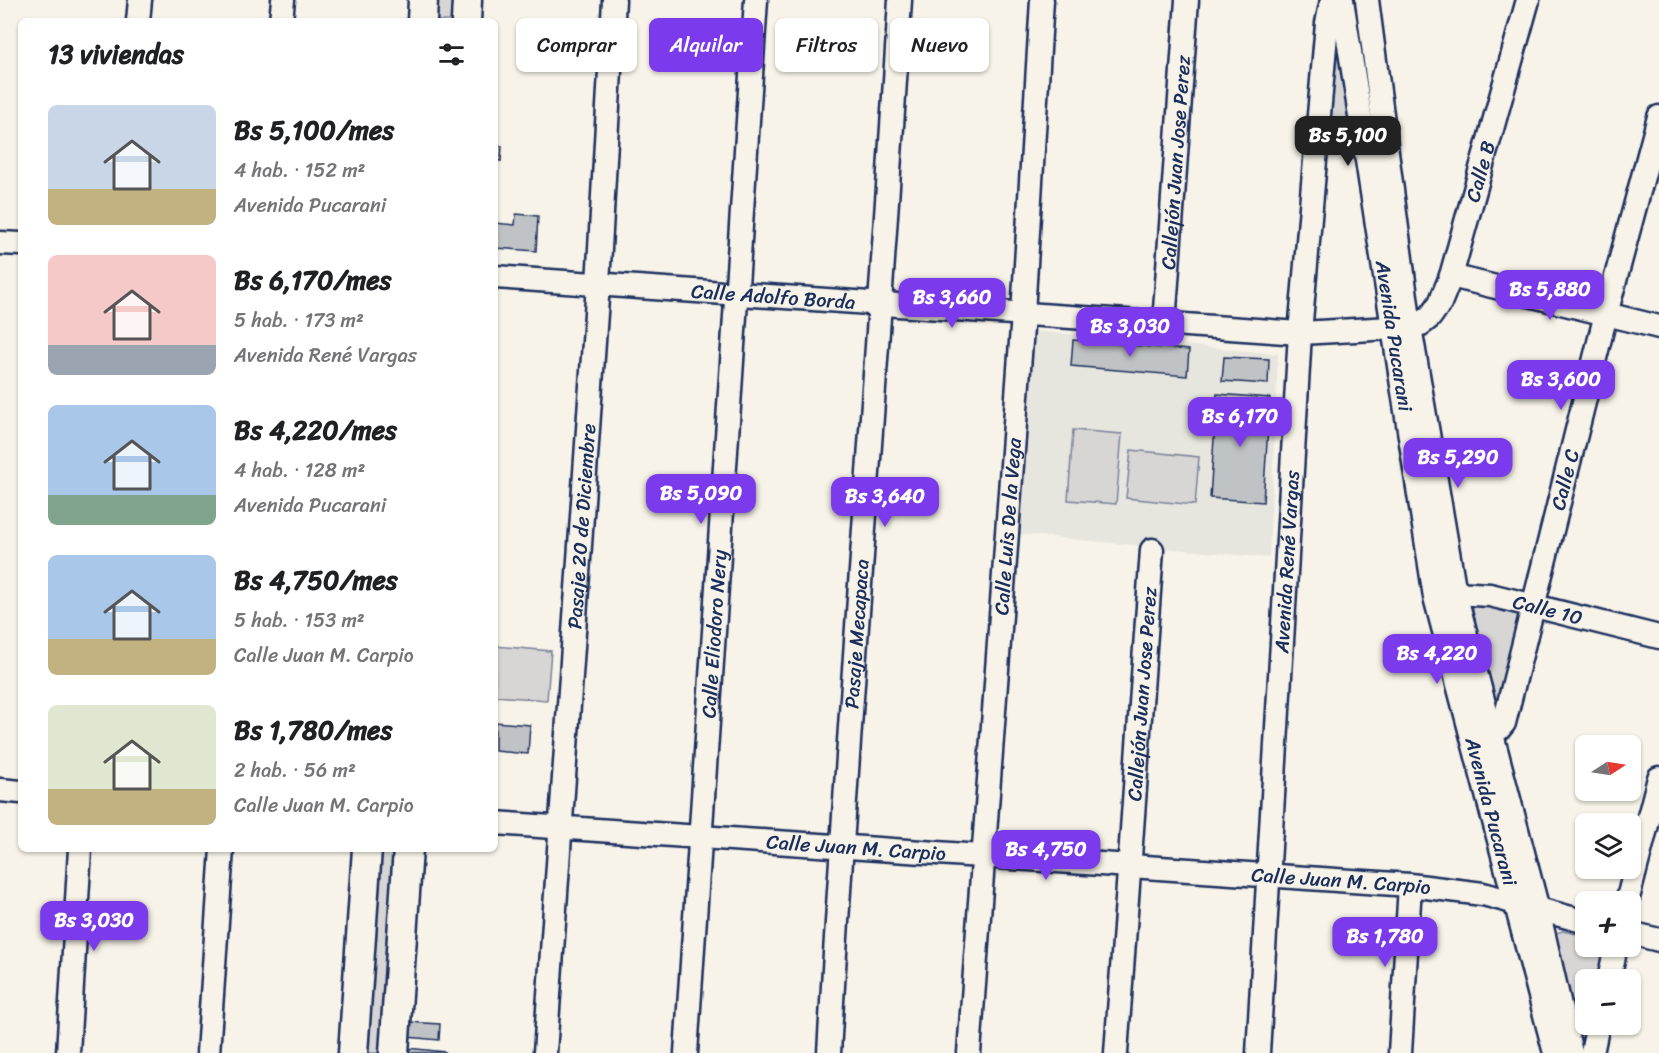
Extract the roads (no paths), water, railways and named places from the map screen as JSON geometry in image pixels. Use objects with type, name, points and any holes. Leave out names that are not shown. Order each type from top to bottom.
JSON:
[{"type":"main road","points":[[422,18],[423,0]]},
{"type":"main road","points":[[466,18],[467,0]]},
{"type":"main road","points":[[353,1053],[367,852]]},
{"type":"main road","points":[[394,1053],[408,852]]},
{"type":"street","points":[[138,18],[140,0]]},
{"type":"street","points":[[281,18],[283,0]]},
{"type":"street","name":"Pasaje 20 de Diciembre","points":[[544,1053],[598,284],[614,0]]},
{"type":"street","name":"Calle Eliodoro Nery","points":[[686,1053],[756,0]]},
{"type":"street","name":"Pasaje Mecapaca","points":[[829,1053],[841,848],[882,302],[900,0]]},
{"type":"street","name":"Calle Luis De la Vega","points":[[969,1053],[1023,314],[1042,0]]},
{"type":"street","name":"Callejón Juan Jose Perez","points":[[1164,324],[1187,0]]},
{"type":"street","name":"Avenida René Vargas","points":[[1258,1053],[1300,333],[1327,23],[1332,0]]},
{"type":"street","name":"Avenida Pucarani","points":[[1342,0],[1402,328],[1445,595],[1527,906],[1571,1053]]},
{"type":"street","name":"Avenida Pucarani","points":[[1367,0],[1402,328]]},
{"type":"street","name":"Calle B","points":[[1402,328],[1430,317],[1451,276],[1528,0]]},
{"type":"street","name":"Calle C","points":[[1491,731],[1499,729],[1504,723],[1606,314],[1659,117]]},
{"type":"street","points":[[0,243],[18,244]]},
{"type":"street","points":[[1451,276],[1659,327]]},
{"type":"street","name":"Calle Adolfo Borda","points":[[498,277],[882,302],[1300,333],[1402,328]]},
{"type":"street","name":"Callejón Juan Jose Perez","points":[[1116,1053],[1152,550]]},
{"type":"street","name":"Avenida Pucarani","points":[[1445,595],[1491,731],[1555,1053]]},
{"type":"street","name":"Calle 10","points":[[1445,595],[1490,595],[1659,636]]},
{"type":"street","points":[[1630,891],[1659,778]]},
{"type":"street","points":[[0,790],[18,792]]},
{"type":"street","name":"Calle Juan M. Carpio","points":[[498,824],[1410,885],[1483,894],[1575,918]]},
{"type":"street","points":[[68,1053],[80,852]]},
{"type":"street","points":[[208,1053],[222,852]]},
{"type":"street","points":[[1400,1053],[1410,885]]},
{"type":"street","points":[[1641,936],[1659,940]]},
{"type":"street","points":[[1592,1053],[1596,1035]]}]
